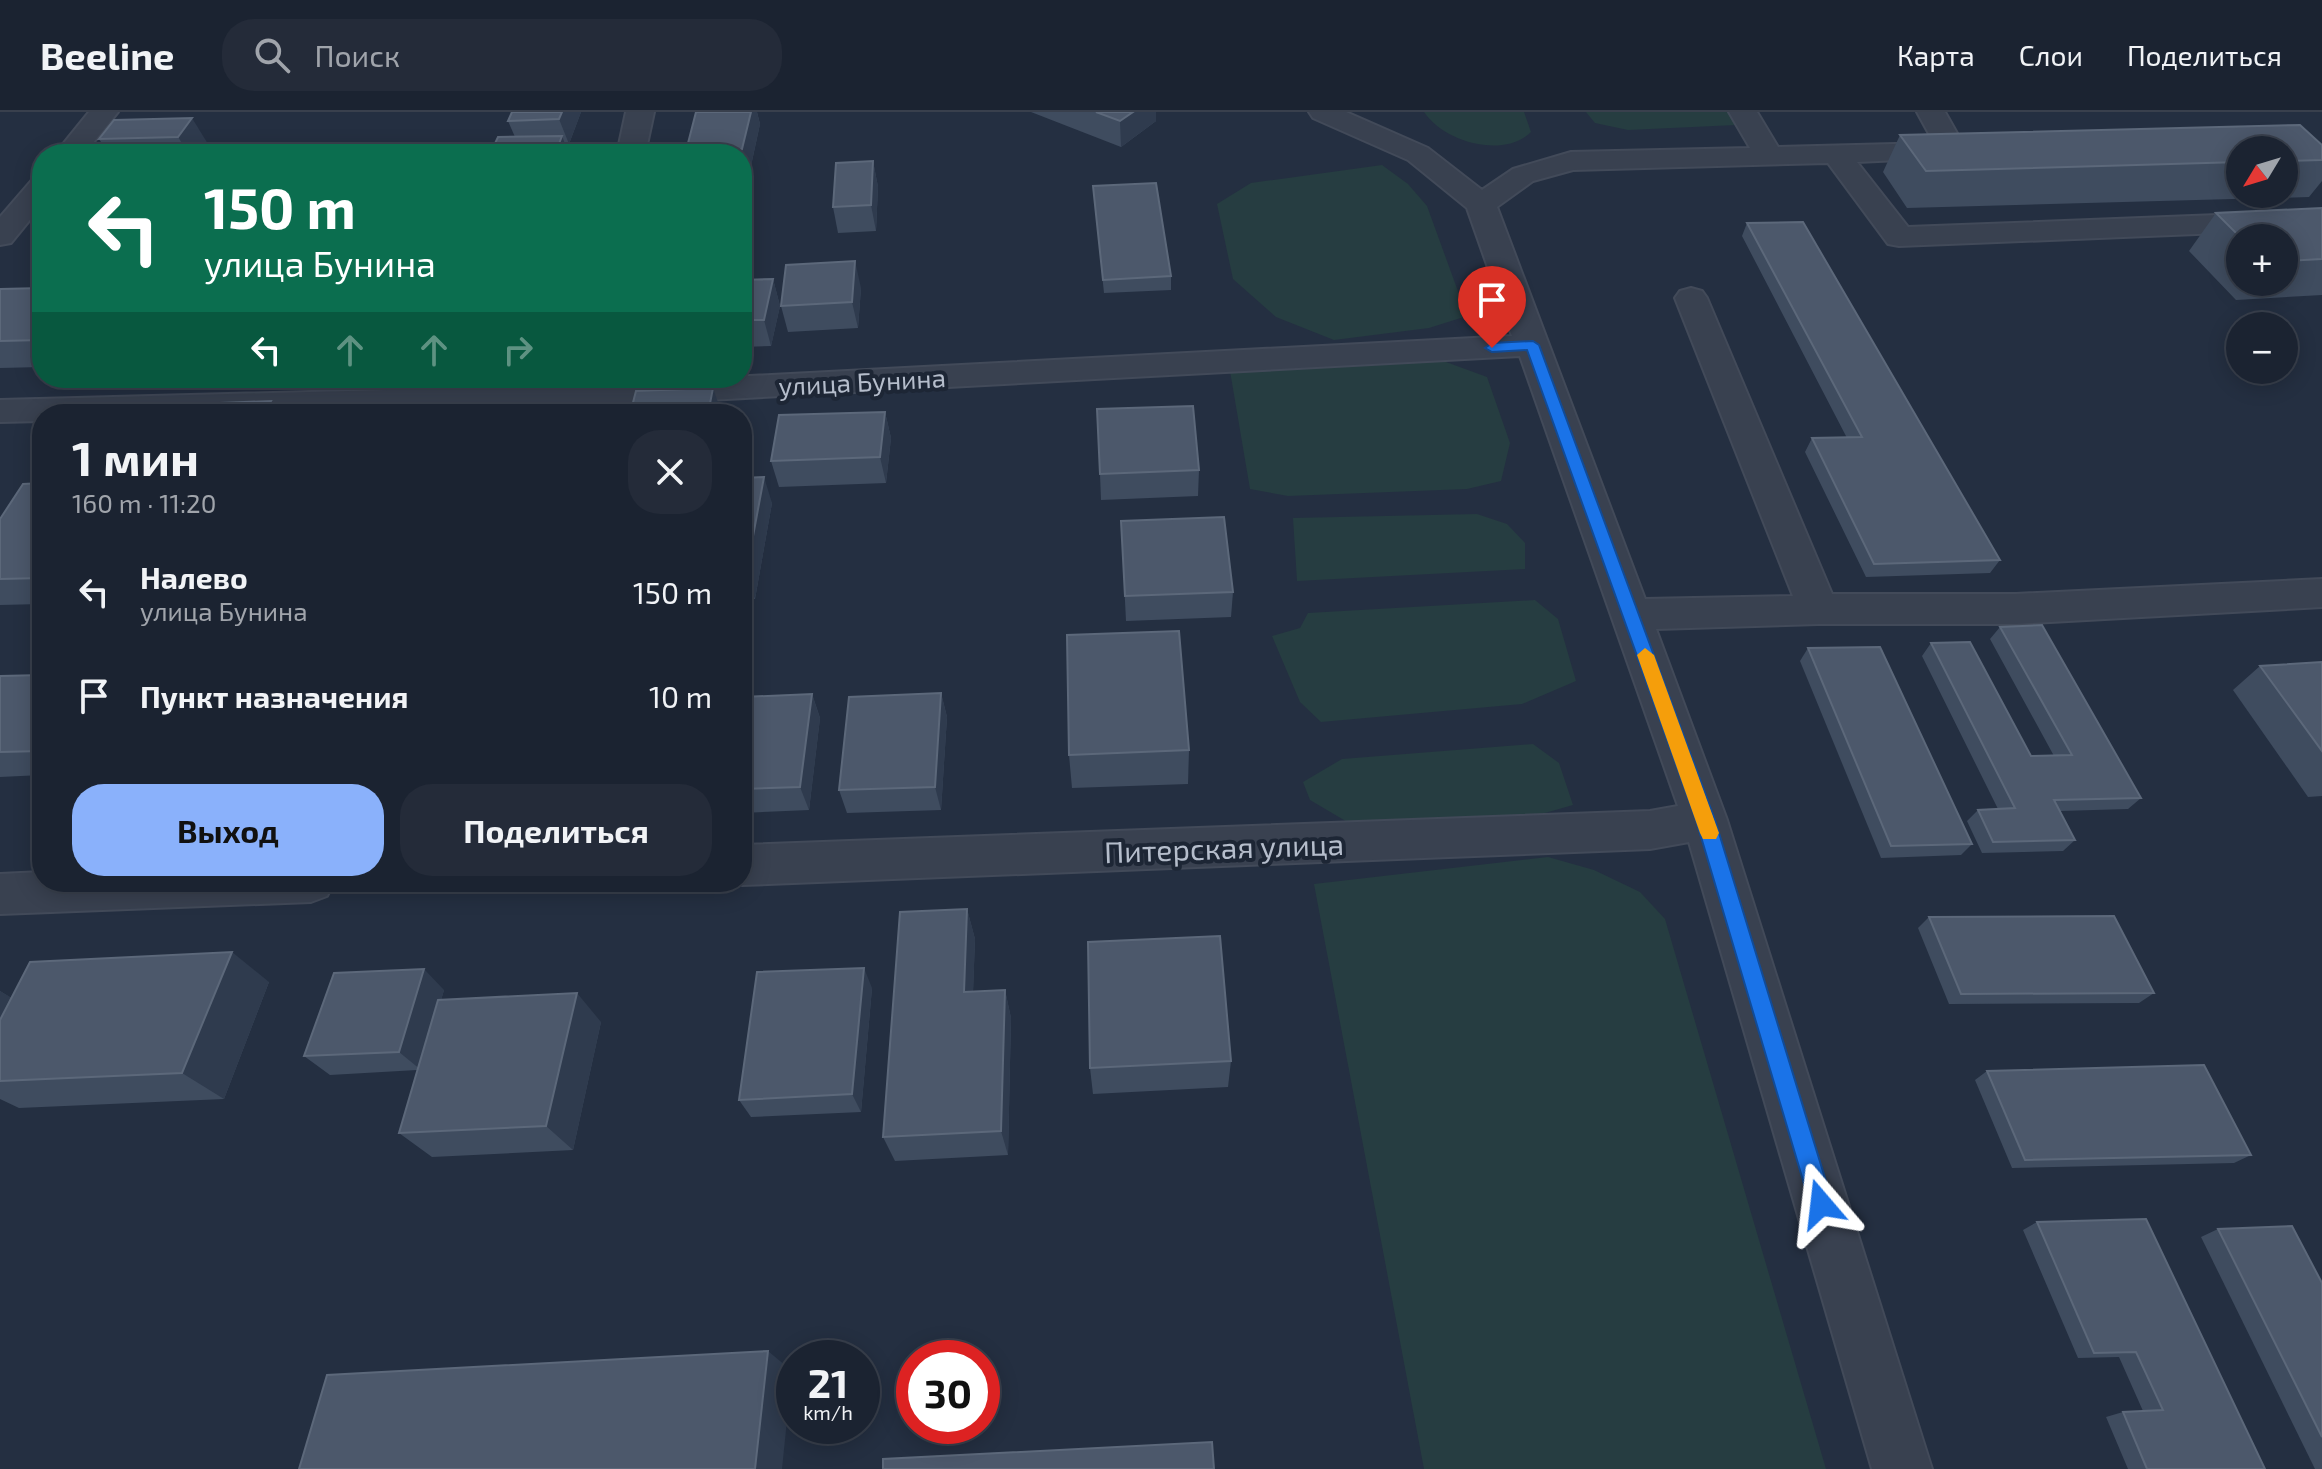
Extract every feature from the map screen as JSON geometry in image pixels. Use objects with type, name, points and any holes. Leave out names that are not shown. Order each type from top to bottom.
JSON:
[{"type":"street","points":[[77,144],[104,112]]},
{"type":"street","points":[[633,144],[640,112]]},
{"type":"street","points":[[1323,112],[1418,154],[1481,204],[1705,820],[1902,1469]]},
{"type":"street","points":[[1743,112],[1769,156]]},
{"type":"street","points":[[1931,112],[1953,151]]},
{"type":"street","points":[[1481,204],[1523,175],[1571,161],[1984,150]]},
{"type":"street","points":[[1836,154],[1899,237],[2322,220]]},
{"type":"street","points":[[0,236],[32,198]]},
{"type":"street","points":[[1691,298],[1818,609]]},
{"type":"street","name":"улица Бунина","points":[[752,379],[1533,345]]},
{"type":"street","name":"улица Бунина","points":[[169,404],[557,388]]},
{"type":"street","name":"улица Бунина","points":[[0,411],[32,410]]},
{"type":"street","points":[[1630,614],[1707,615],[1818,609],[2016,609],[2322,593]]},
{"type":"street","name":"Питерская улица","points":[[752,865],[1650,830],[1705,820]]},
{"type":"street","points":[[0,894],[52,892]]},
{"type":"green space","points":[[1424,112],[1524,112],[1531,132],[1505,144],[1474,143],[1445,132]]},
{"type":"green space","points":[[1586,112],[1728,112],[1736,125],[1628,130],[1595,123]]},
{"type":"green space","points":[[1382,165],[1408,184],[1427,206],[1467,316],[1429,328],[1334,340],[1276,317],[1233,279],[1217,204],[1251,183]]},
{"type":"green space","points":[[1393,361],[1446,362],[1487,377],[1510,443],[1501,481],[1467,489],[1288,496],[1250,489],[1230,371]]},
{"type":"green space","points":[[1477,514],[1507,524],[1525,543],[1525,569],[1297,581],[1293,518]]},
{"type":"green space","points":[[1535,600],[1558,619],[1576,681],[1522,704],[1321,722],[1300,702],[1272,636],[1300,628],[1308,613]]},
{"type":"green space","points":[[1533,744],[1559,763],[1573,805],[1531,817],[1349,823],[1310,800],[1303,782],[1342,759]]},
{"type":"green space","points":[[1548,857],[1594,870],[1640,892],[1665,919],[1826,1469],[1424,1469],[1314,884]]},
{"type":"building","points":[[512,112],[562,112],[559,119],[508,121]]},
{"type":"building","points":[[696,112],[751,112],[743,144],[688,144]]},
{"type":"building","points":[[1096,112],[1133,112],[1120,121]]},
{"type":"building","points":[[192,118],[178,137],[99,139],[114,120]]},
{"type":"building","points":[[2300,125],[2322,145],[2322,160],[2298,161],[2298,136],[2226,136],[2226,162],[1926,171],[1900,135]]},
{"type":"building","points":[[562,136],[559,144],[495,144],[498,137]]},
{"type":"building","points":[[873,161],[871,205],[833,207],[836,163]]},
{"type":"building","points":[[1156,183],[1171,276],[1103,280],[1093,186]]},
{"type":"building","points":[[2322,208],[2322,259],[2298,260],[2298,224],[2227,224],[2216,213]]},
{"type":"building","points":[[1803,222],[2000,560],[1874,564],[1812,438],[1862,437],[1747,223]]},
{"type":"building","points":[[855,261],[852,302],[781,306],[786,265]]},
{"type":"building","points":[[773,279],[764,320],[752,320],[752,280]]},
{"type":"building","points":[[32,288],[32,340],[0,341],[0,289]]},
{"type":"building","points":[[713,388],[710,404],[633,404],[636,391]]},
{"type":"building","points":[[271,401],[269,404],[196,404]]},
{"type":"building","points":[[1193,406],[1199,470],[1100,474],[1097,409]]},
{"type":"building","points":[[885,412],[880,457],[771,461],[779,415]]},
{"type":"building","points":[[764,477],[752,542],[752,478]]},
{"type":"building","points":[[23,484],[32,484],[32,578],[0,579],[0,519]]},
{"type":"building","points":[[1224,517],[1233,592],[1125,596],[1121,521]]},
{"type":"building","points":[[2042,625],[2141,798],[2054,800],[2075,840],[1993,842],[1978,810],[2015,808],[1931,643],[1970,642],[2031,756],[2072,755],[2000,627]]},
{"type":"building","points":[[1179,631],[1189,750],[1069,755],[1067,635]]},
{"type":"building","points":[[1880,647],[1972,844],[1891,846],[1808,648]]},
{"type":"building","points":[[2322,662],[2322,751],[2260,666]]},
{"type":"building","points":[[32,675],[32,751],[0,752],[0,676]]},
{"type":"building","points":[[941,693],[935,787],[839,790],[849,697]]},
{"type":"building","points":[[812,694],[800,787],[752,789],[752,697]]},
{"type":"building","points":[[967,909],[964,992],[1005,990],[1001,1131],[883,1137],[900,912]]},
{"type":"building","points":[[2114,916],[2154,993],[1961,994],[1929,917]]},
{"type":"building","points":[[1220,936],[1231,1061],[1090,1068],[1088,942]]},
{"type":"building","points":[[232,952],[182,1073],[0,1081],[0,1020],[30,962]]},
{"type":"building","points":[[864,968],[852,1094],[739,1100],[757,972]]},
{"type":"building","points":[[424,969],[399,1052],[304,1056],[334,973]]},
{"type":"building","points":[[577,993],[546,1126],[399,1133],[438,1000]]},
{"type":"building","points":[[2204,1065],[2251,1155],[2025,1160],[1987,1071]]},
{"type":"building","points":[[2146,1219],[2265,1469],[2147,1469],[2123,1412],[2163,1410],[2136,1352],[2094,1353],[2037,1222]]},
{"type":"building","points":[[2292,1226],[2322,1283],[2322,1437],[2218,1229]]},
{"type":"building","points":[[768,1351],[755,1469],[299,1469],[327,1375]]},
{"type":"building","points":[[1212,1442],[1214,1469],[883,1469],[883,1459]]},
{"type":"slow traffic","points":[[1645,655],[1709,833]]},
{"type":"route","points":[[1492,348],[1533,345],[1705,820],[1821,1204]]}]
